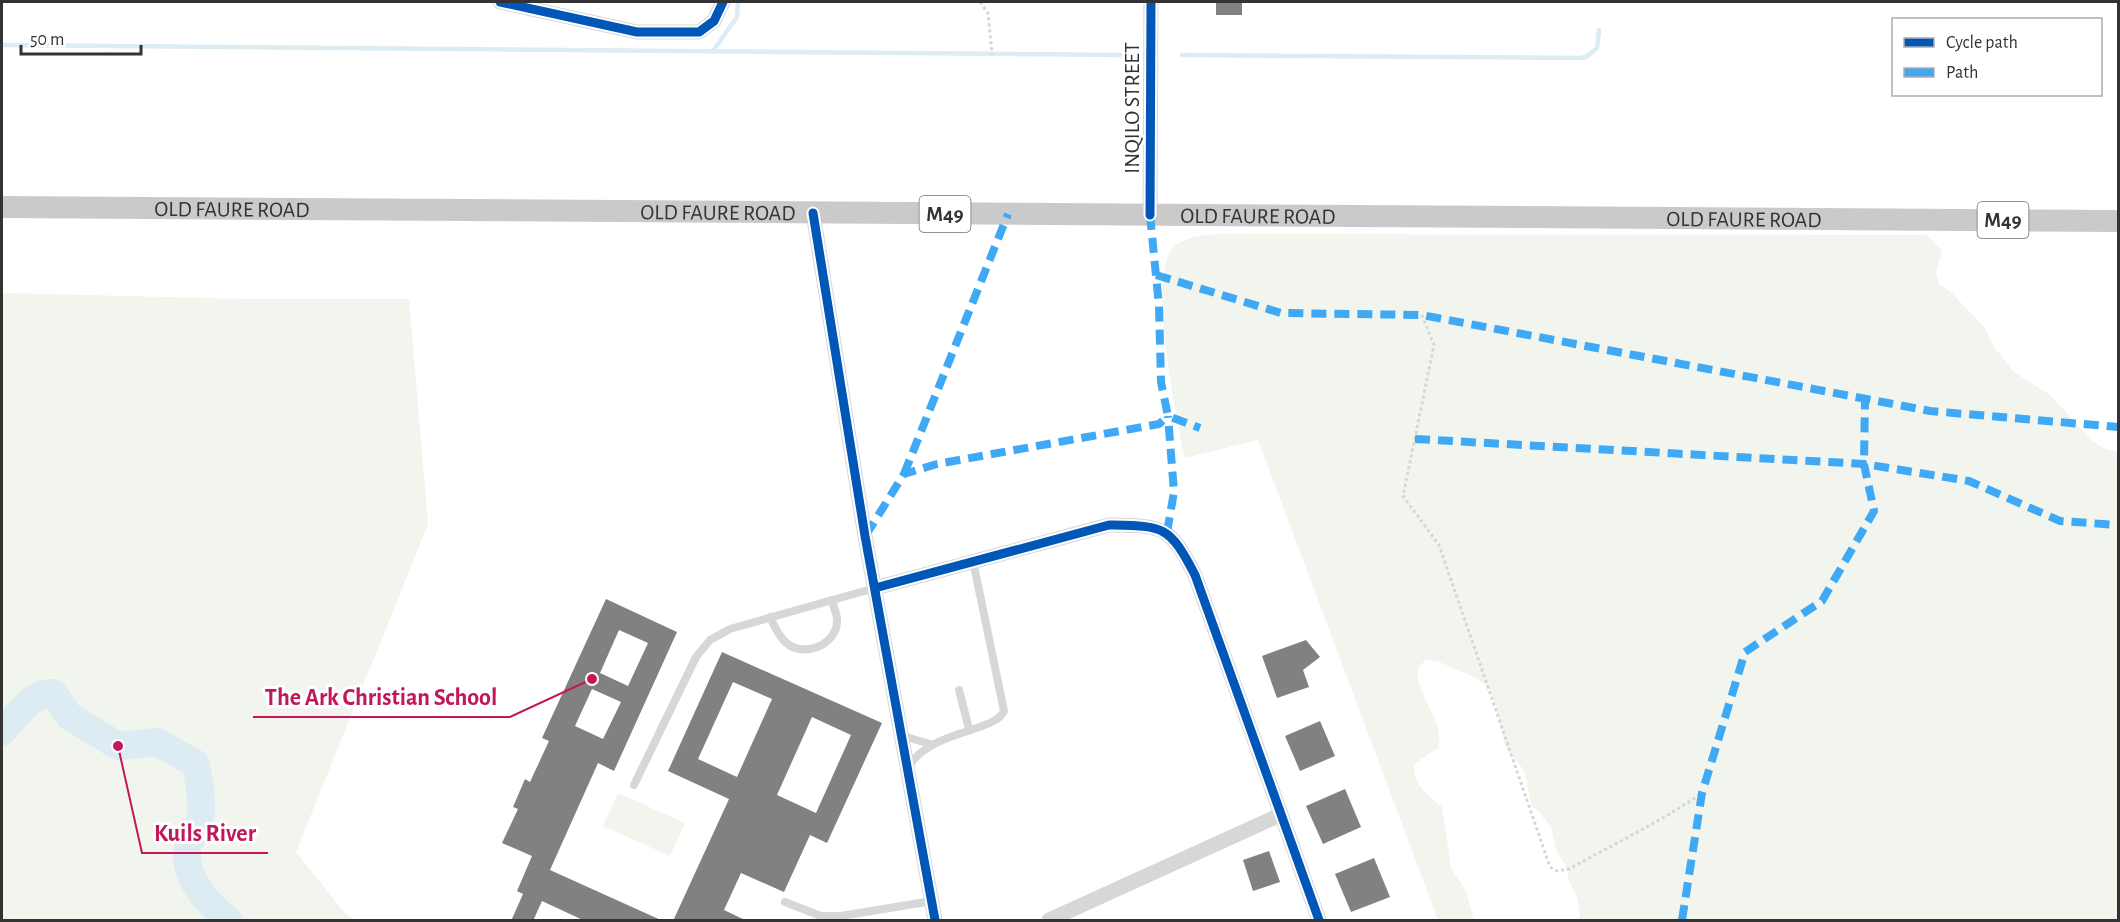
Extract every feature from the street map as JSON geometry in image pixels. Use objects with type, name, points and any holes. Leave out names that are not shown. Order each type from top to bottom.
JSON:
[{"type":"main road","name":"OLD FAURE ROAD","points":[[2,207],[2118,221]]},
{"type":"street","points":[[500,2],[637,32],[699,32],[714,21],[723,2]]},
{"type":"street","name":"INQILO STREET","points":[[1150,215],[1151,2]]},
{"type":"street","points":[[813,213],[875,588],[935,921]]},
{"type":"street","points":[[875,588],[1109,525],[1148,526],[1167,532],[1179,544],[1195,575],[1319,921]]},
{"type":"street","points":[[1049,921],[1280,815]]},
{"type":"lane","points":[[908,767],[930,744],[996,721],[1004,711],[973,561]]},
{"type":"lane","points":[[634,785],[702,648],[719,634],[770,617],[875,588]]},
{"type":"lane","points":[[770,617],[788,645],[802,650],[815,648],[827,642],[834,632],[837,619],[832,600]]},
{"type":"lane","points":[[959,690],[969,729]]},
{"type":"lane","points":[[903,736],[930,744]]},
{"type":"lane","points":[[785,902],[821,916],[841,916],[932,901]]},
{"type":"path","points":[[980,2],[988,13],[992,54]]},
{"type":"path","points":[[1422,315],[1434,345],[1403,496],[1439,544],[1550,867],[1557,871],[1569,869],[1638,830],[1666,818],[1702,793]]},
{"type":"shaded area","points":[[1214,234],[1926,235],[1942,250],[1936,273],[1939,284],[1952,293],[1985,328],[1994,347],[2014,372],[2050,395],[2091,440],[2103,448],[2118,452],[2118,920],[1580,920],[1578,899],[1569,881],[1565,864],[1557,853],[1551,827],[1540,812],[1532,807],[1524,770],[1506,749],[1495,702],[1488,687],[1474,677],[1437,661],[1426,660],[1418,667],[1418,678],[1438,728],[1439,738],[1438,748],[1414,764],[1416,778],[1422,789],[1442,807],[1451,868],[1466,891],[1474,920],[1438,920],[1258,440],[1185,458],[1170,381],[1163,314],[1166,261],[1175,246],[1192,238]]},
{"type":"shaded area","points":[[2,293],[249,299],[409,299],[428,524],[296,852],[344,912],[355,920],[2,920]]},
{"type":"shaded area","points":[[618,793],[685,823],[670,856],[603,826]]},
{"type":"building","points":[[1216,2],[1242,2],[1242,15],[1216,15]]},
{"type":"building","points":[[606,599],[677,632],[614,771],[598,763],[550,870],[663,921],[585,921],[542,901],[533,921],[511,921],[523,894],[517,891],[532,856],[502,843],[518,809],[513,807],[525,779],[530,782],[549,741],[542,738]],"holes":[[[619,630],[648,643],[628,686],[600,673]],[[592,689],[621,702],[603,739],[575,726]]]},
{"type":"building","points":[[1306,640],[1320,657],[1303,670],[1309,687],[1277,698],[1262,656]]},
{"type":"building","points":[[722,652],[882,723],[827,843],[810,835],[784,892],[741,873],[724,910],[747,921],[673,921],[729,799],[668,771]],"holes":[[[733,682],[772,699],[737,777],[698,759]],[[812,717],[851,735],[816,813],[777,795]]]},
{"type":"building","points":[[1320,721],[1335,756],[1300,771],[1285,736]]},
{"type":"building","points":[[1345,789],[1361,827],[1323,844],[1306,806]]},
{"type":"building","points":[[1269,851],[1280,882],[1253,891],[1243,860]]},
{"type":"building","points":[[1374,858],[1390,897],[1351,912],[1335,874]]},
{"type":"waterway","points":[[713,51],[737,17],[738,2]]},
{"type":"waterway","points":[[1182,55],[1579,58],[1586,57],[1597,48],[1599,30]]},
{"type":"waterway","points":[[2,45],[1123,55]]},
{"type":"waterway","points":[[2,732],[31,701],[53,693],[69,716],[118,746],[157,742],[196,764],[201,813],[199,824],[187,850],[189,870],[205,898],[228,920]]},
{"type":"marked path","points":[[904,474],[1008,214]]},
{"type":"marked path","points":[[1150,215],[1159,306],[1161,382],[1168,416],[1200,428]]},
{"type":"marked path","points":[[1156,275],[1281,313],[1422,315],[1930,411],[2118,427]]},
{"type":"marked path","points":[[1682,920],[1702,793],[1745,652],[1822,601],[1874,511],[1864,464],[1865,398]]},
{"type":"marked path","points":[[1167,532],[1174,492],[1168,416]]},
{"type":"marked path","points":[[866,535],[904,474],[937,464],[1159,424],[1168,416]]},
{"type":"marked path","points":[[1415,439],[1864,464],[1969,481],[2060,521],[2118,525]]},
{"type":"cycle path","points":[[500,2],[637,32],[699,32],[714,21],[723,2]]},
{"type":"cycle path","points":[[1150,215],[1151,2]]},
{"type":"cycle path","points":[[813,213],[865,536],[935,920]]},
{"type":"cycle path","points":[[875,588],[1109,525],[1154,528],[1171,537],[1195,575],[1319,920]]},
{"type":"place","name":"The Ark Christian School","points":[[592,679]]},
{"type":"place","name":"Kuils River","points":[[118,746]]}]
